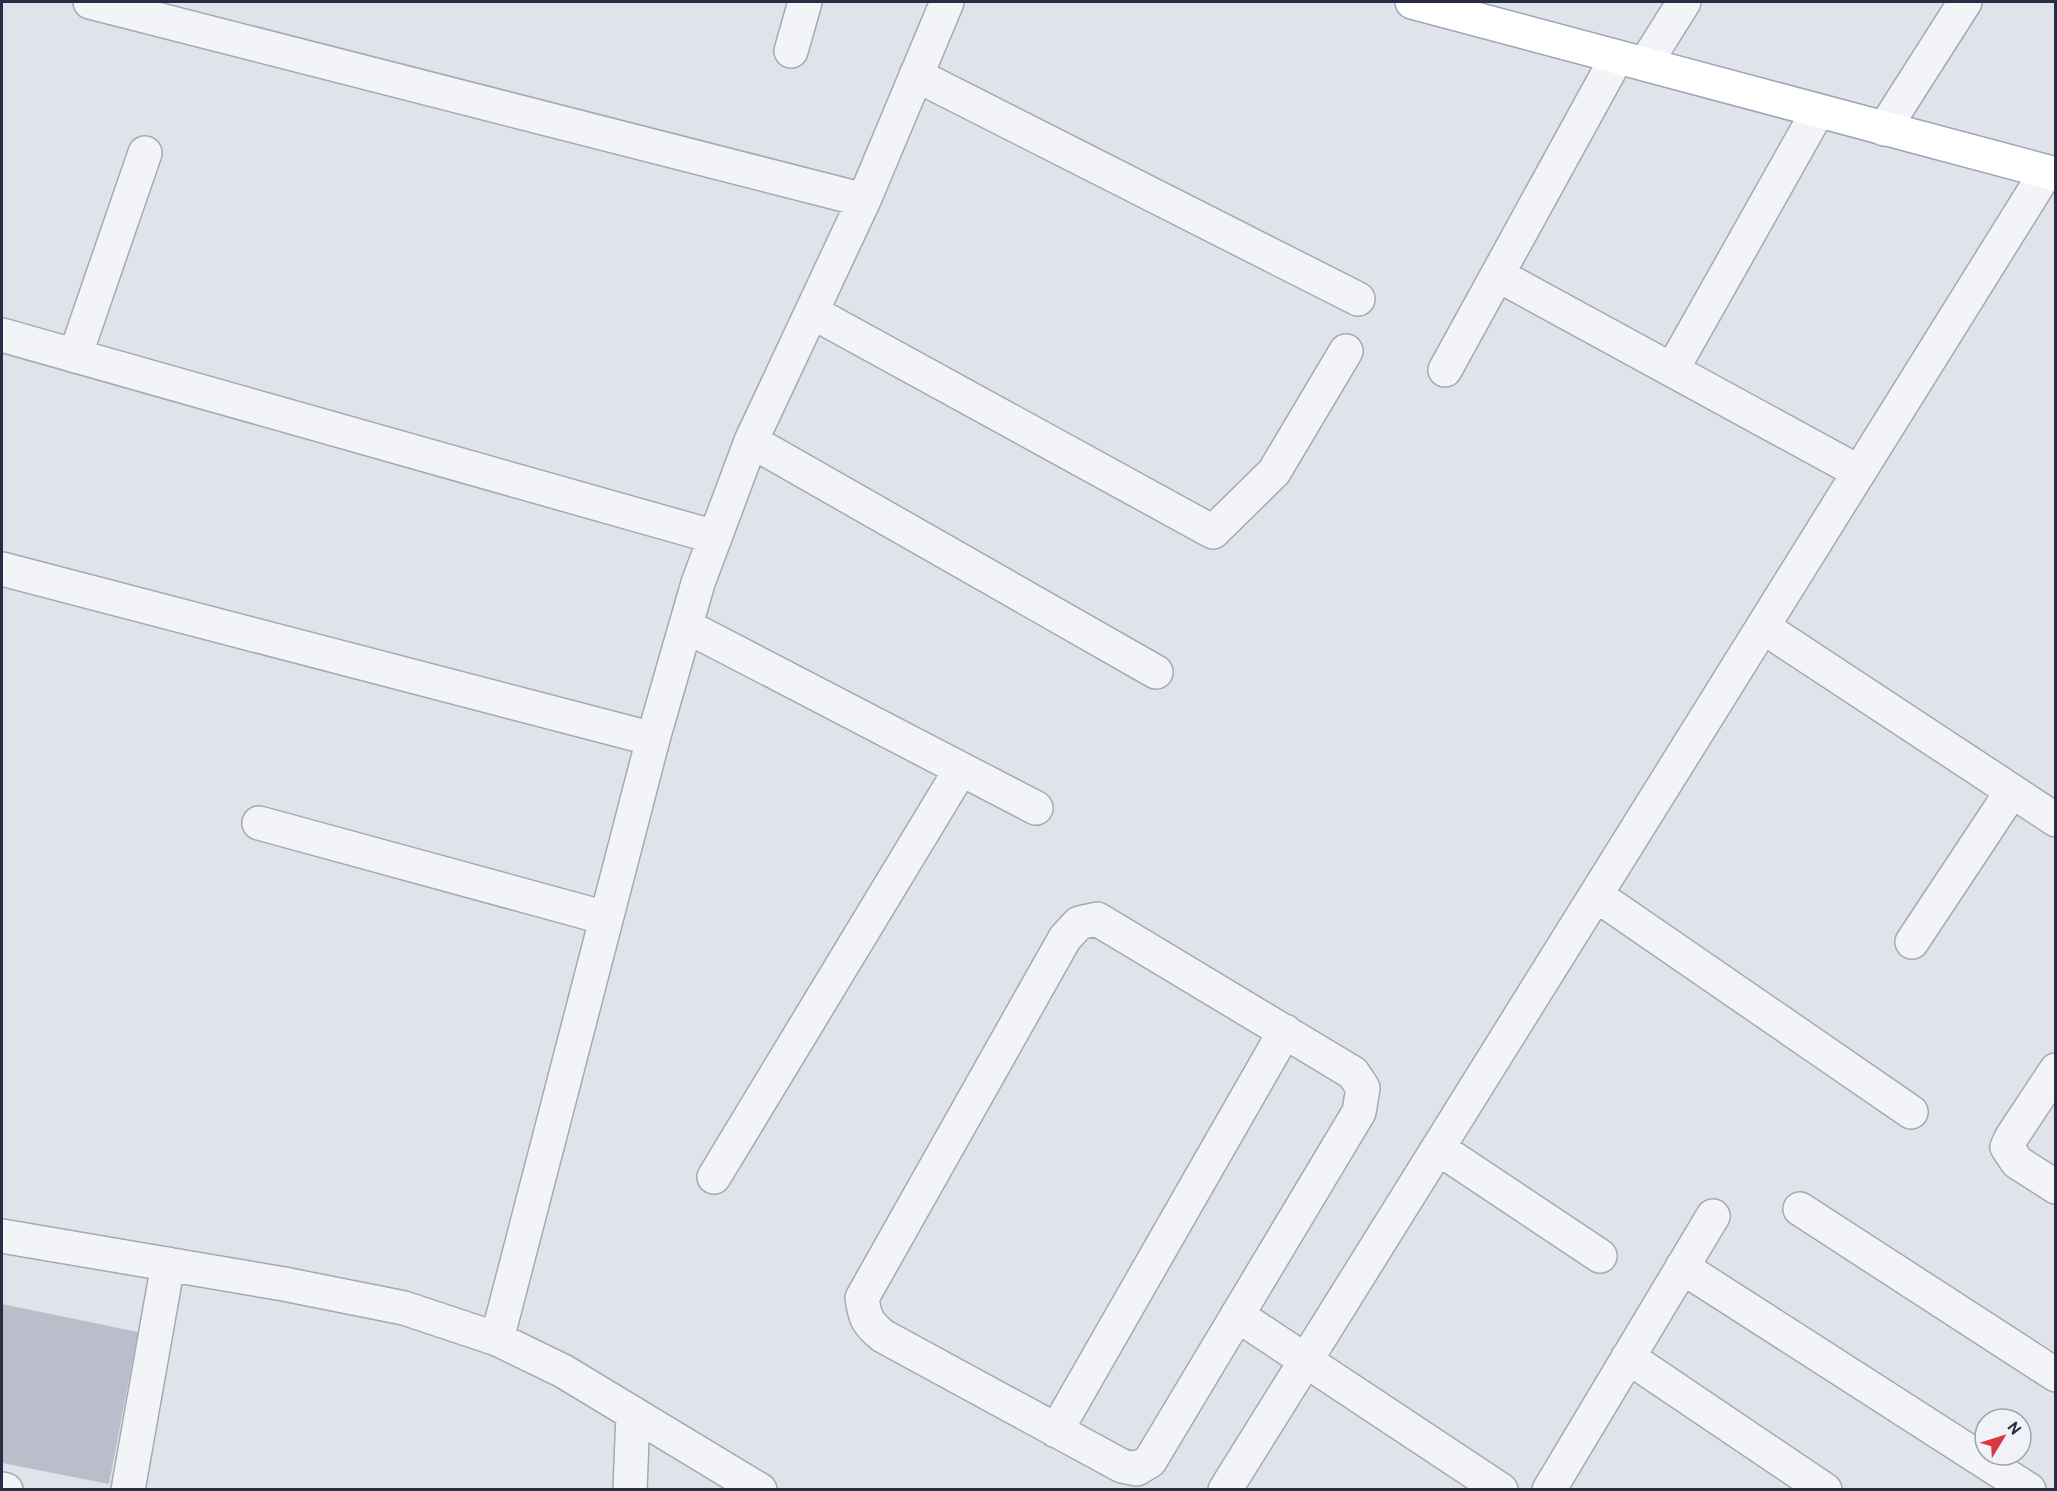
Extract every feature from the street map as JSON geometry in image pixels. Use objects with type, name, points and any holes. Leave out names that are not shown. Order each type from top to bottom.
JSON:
[{"type":"main road","points":[[1412,2],[2051,173]]},
{"type":"street","points":[[90,2],[864,200]]},
{"type":"street","points":[[791,51],[805,2]]},
{"type":"street","points":[[496,1340],[652,739],[698,583],[751,441],[864,200],[947,2]]},
{"type":"street","points":[[1445,370],[1498,275],[1631,60],[1684,2]]},
{"type":"street","points":[[1884,129],[1965,2]]},
{"type":"street","points":[[916,75],[1358,299]]},
{"type":"street","points":[[1672,370],[1818,111]]},
{"type":"street","points":[[75,356],[145,153]]},
{"type":"street","points":[[1225,1490],[1859,472],[2051,173]]},
{"type":"street","points":[[1498,275],[1859,472]]},
{"type":"street","points":[[812,312],[1213,532],[1274,472],[1346,351]]},
{"type":"street","points":[[2,335],[716,537]]},
{"type":"street","points":[[751,441],[1156,672]]},
{"type":"street","points":[[2,568],[652,739]]},
{"type":"street","points":[[686,626],[1036,808]]},
{"type":"street","points":[[1763,627],[2055,820]]},
{"type":"street","points":[[714,1177],[961,769]]},
{"type":"street","points":[[1912,942],[2012,791]]},
{"type":"street","points":[[259,823],[606,918]]},
{"type":"street","points":[[1596,895],[1911,1112]]},
{"type":"street","points":[[1097,919],[1285,1031],[1353,1073],[1364,1088],[1359,1112],[1150,1461],[1137,1469],[1122,1466],[883,1336],[869,1324],[864,1314],[862,1298],[1065,938],[1079,923],[1097,919]]},
{"type":"street","points":[[1056,1431],[1285,1031]]},
{"type":"street","points":[[2055,1070],[2007,1146],[2018,1162],[2055,1187]]},
{"type":"street","points":[[1438,1148],[1600,1256]]},
{"type":"street","points":[[1800,1209],[2055,1376]]},
{"type":"street","points":[[1549,1490],[1713,1216]]},
{"type":"street","points":[[2,1236],[284,1284],[404,1308],[496,1340],[563,1371],[760,1490]]},
{"type":"street","points":[[128,1490],[168,1264]]},
{"type":"street","points":[[1682,1267],[2029,1490]]},
{"type":"street","points":[[1237,1315],[1501,1490]]},
{"type":"street","points":[[1628,1357],[1824,1490]]},
{"type":"street","points":[[630,1490],[633,1413]]},
{"type":"building","points":[[2,1304],[138,1332],[109,1484],[2,1463]]}]
